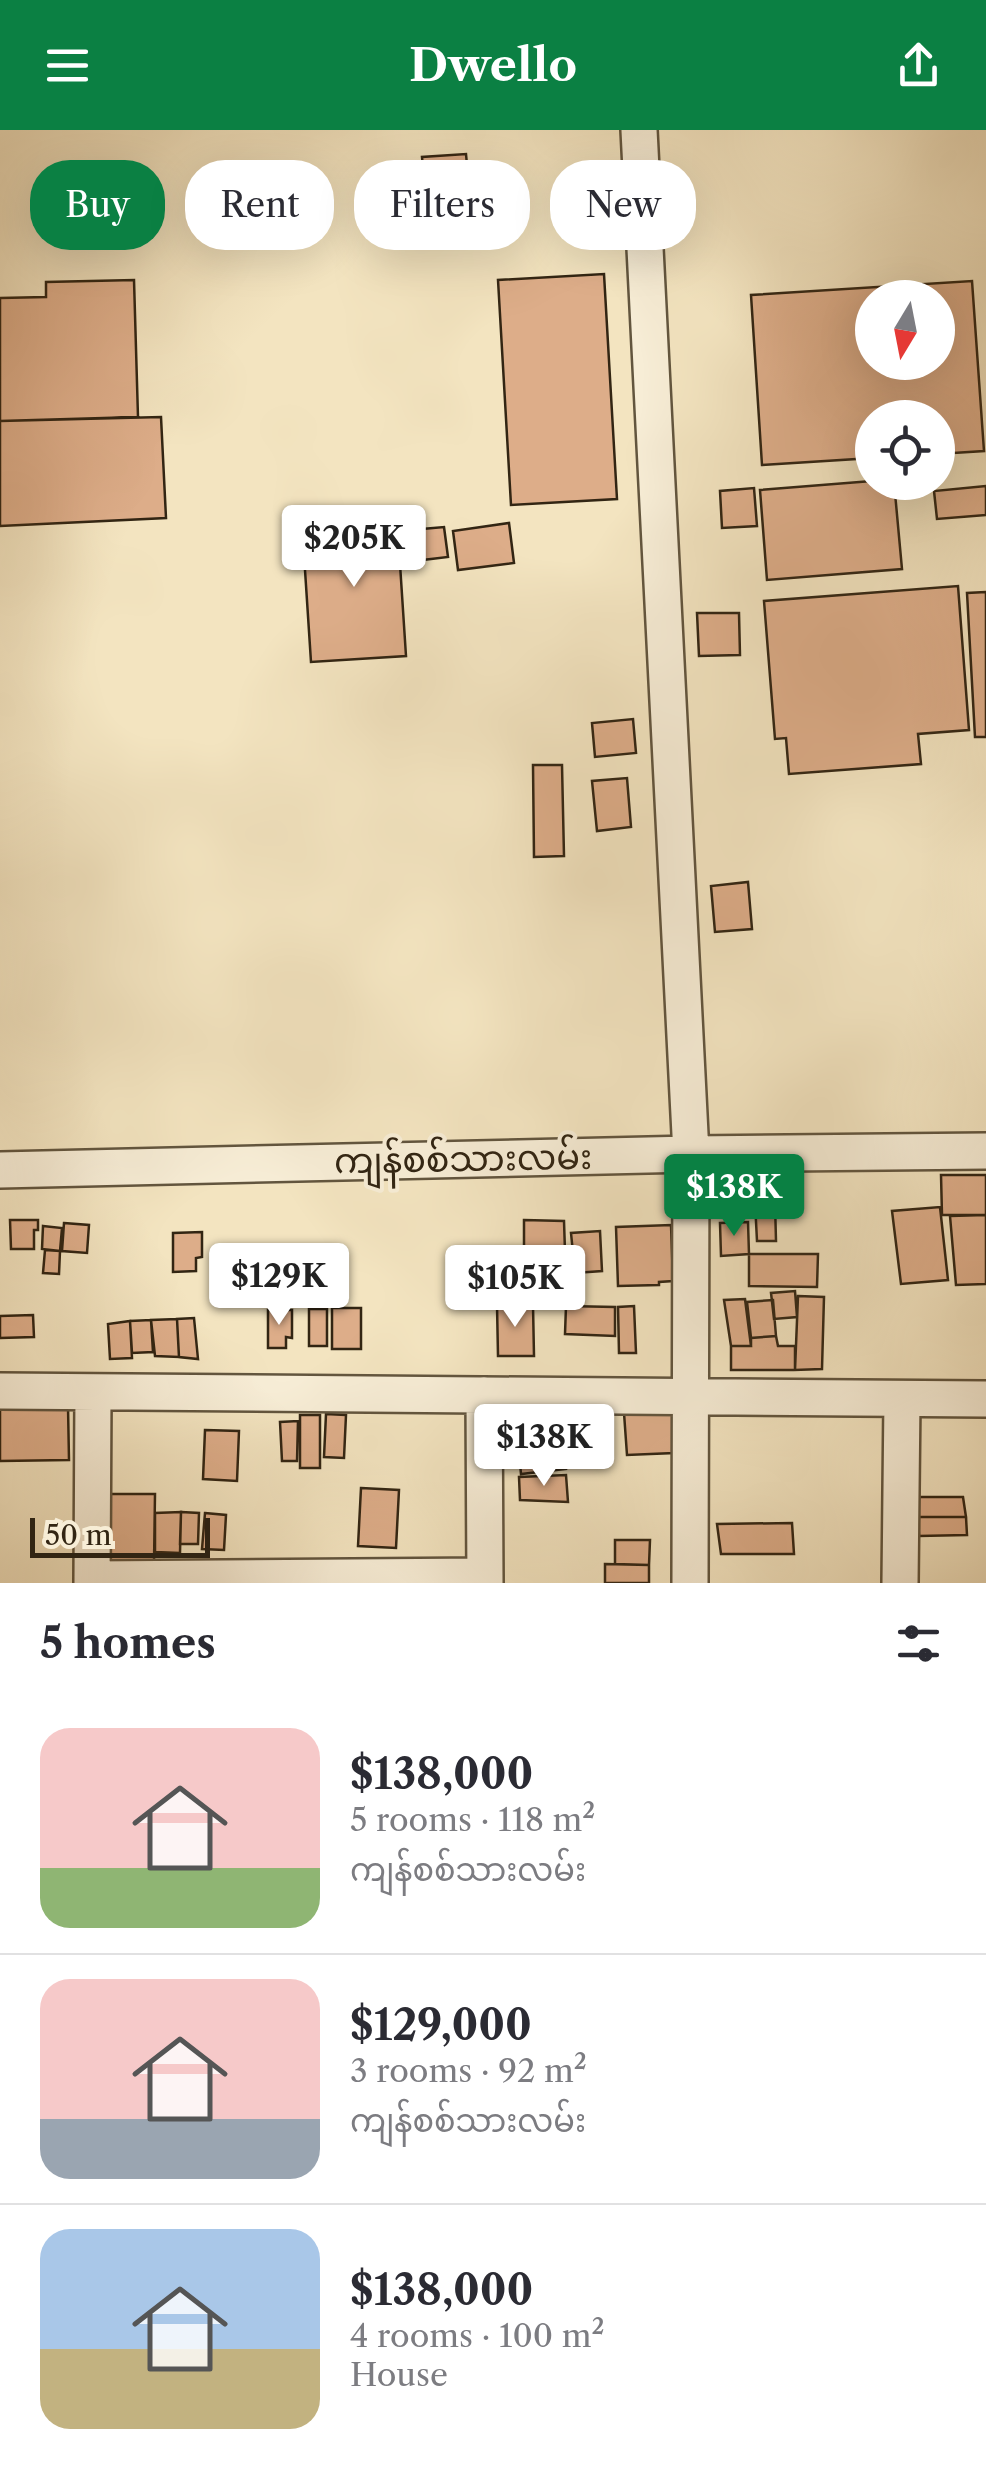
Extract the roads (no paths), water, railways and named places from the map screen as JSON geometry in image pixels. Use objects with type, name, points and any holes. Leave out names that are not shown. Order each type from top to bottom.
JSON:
[{"type":"street","points":[[639,130],[691,1154],[690,1583]]},
{"type":"street","name":"ကျန်စစ်သားလမ်း","points":[[0,1170],[986,1151]]},
{"type":"street","points":[[0,1392],[986,1400]]},
{"type":"street","points":[[93,1392],[92,1581],[485,1580],[484,1396]]},
{"type":"street","points":[[900,1583],[902,1398]]}]
